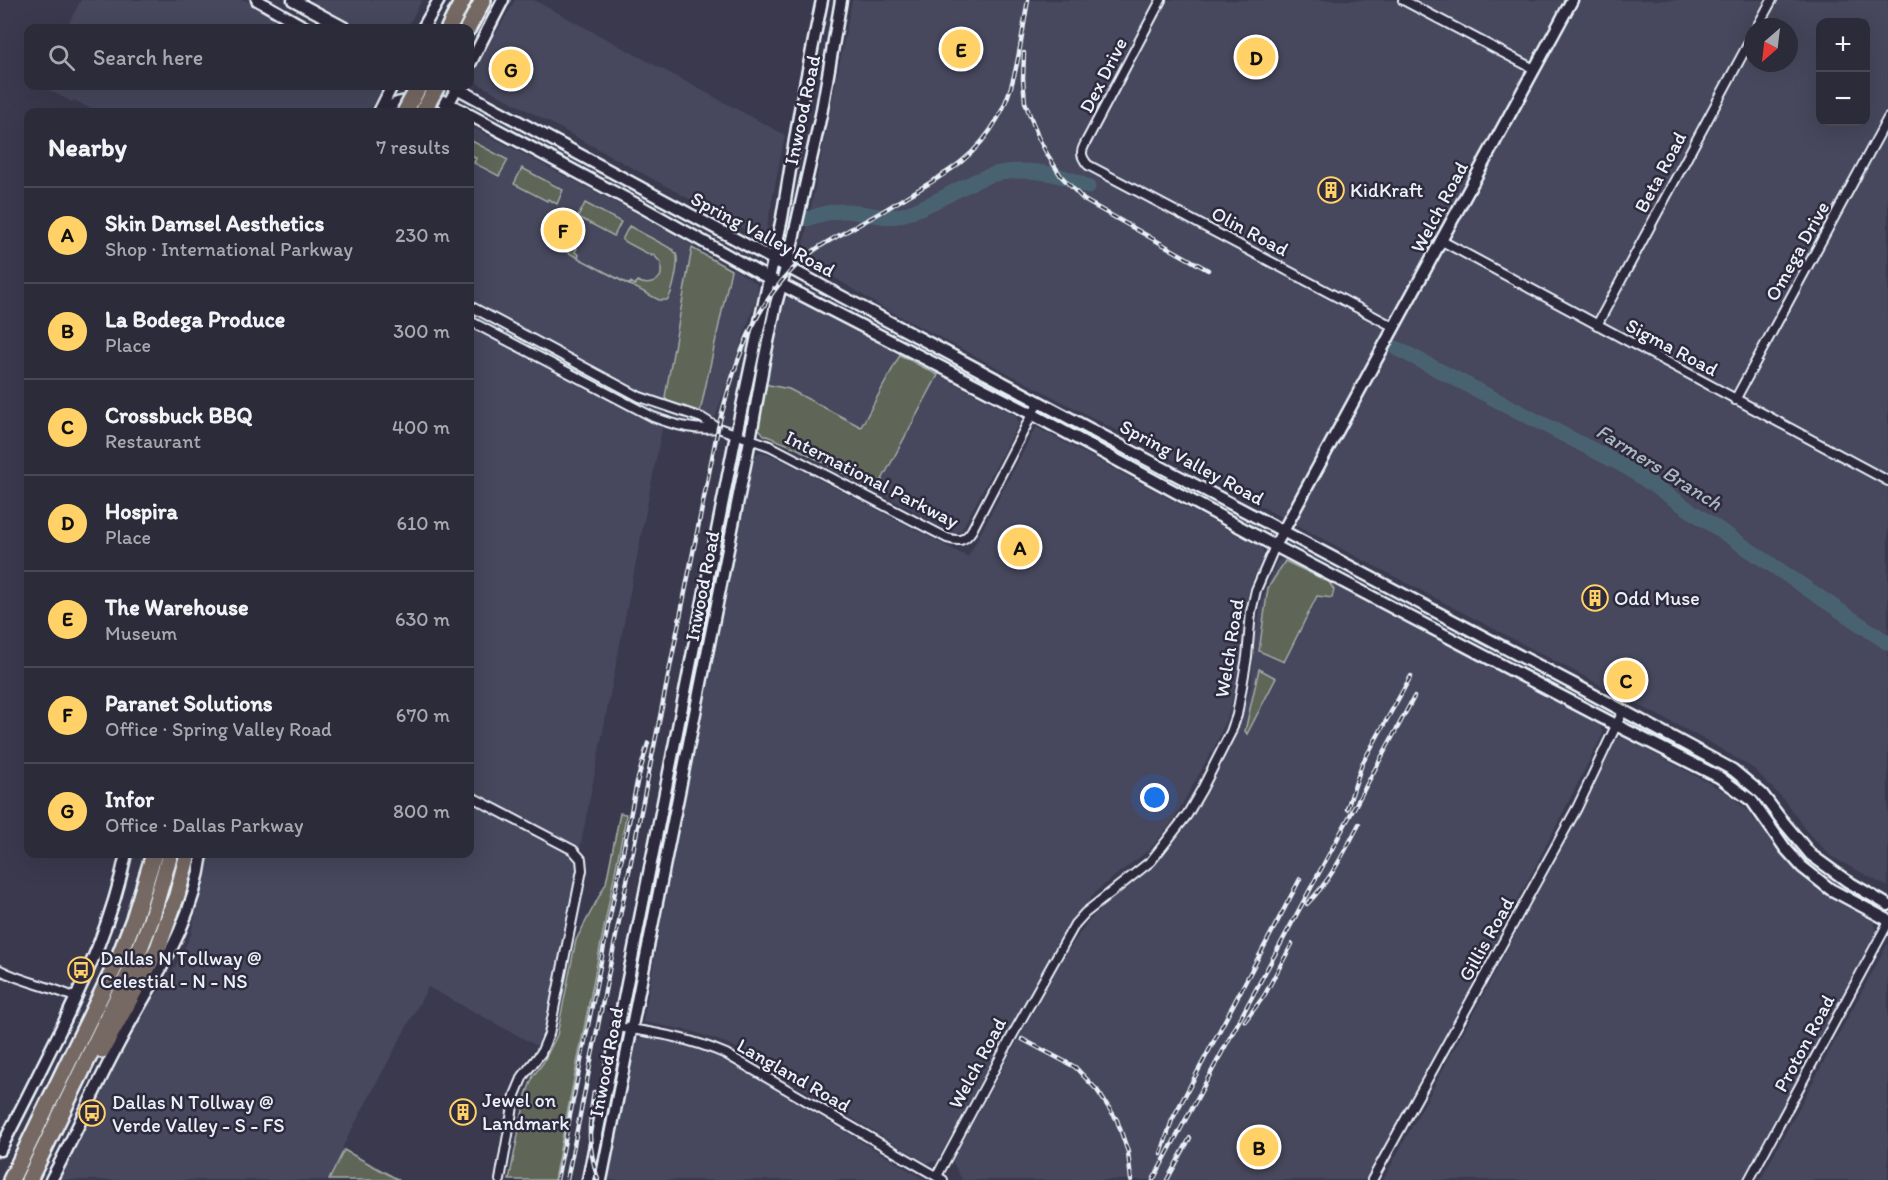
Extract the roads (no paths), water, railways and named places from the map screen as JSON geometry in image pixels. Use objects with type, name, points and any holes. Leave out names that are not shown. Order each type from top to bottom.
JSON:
[{"type":"highway","points":[[451,24],[464,0]]},
{"type":"highway","points":[[470,24],[483,0]]},
{"type":"highway","points":[[407,108],[417,90]]},
{"type":"highway","points":[[425,108],[435,90]]},
{"type":"highway","points":[[11,1180],[118,960],[134,920],[153,858]]},
{"type":"highway","points":[[29,1180],[135,961],[151,920],[169,858]]},
{"type":"highway","points":[[53,1132],[82,1089],[158,948],[177,895],[187,858]]},
{"type":"main road","points":[[257,0],[297,24]]},
{"type":"main road","points":[[427,24],[439,0]]},
{"type":"main road","points":[[474,56],[503,0]]},
{"type":"main road","name":"Inwood Road","points":[[588,1180],[736,435],[782,218],[822,0]]},
{"type":"main road","name":"Inwood Road","points":[[601,1180],[764,361],[780,284],[821,116],[841,0]]},
{"type":"main road","name":"Welch Road","points":[[1275,546],[1572,0]]},
{"type":"main road","points":[[293,22],[296,2],[337,24]]},
{"type":"main road","points":[[474,50],[481,42]]},
{"type":"main road","points":[[381,108],[391,90]]},
{"type":"main road","points":[[418,90],[446,108],[454,90]]},
{"type":"main road","name":"Spring Valley Road","points":[[463,90],[772,260],[1733,770],[1762,794],[1810,855],[1850,883],[1888,904]]},
{"type":"main road","points":[[387,108],[407,100],[424,108]]},
{"type":"main road","points":[[800,110],[821,116]]},
{"type":"main road","name":"Spring Valley Road","points":[[474,117],[768,278],[1032,414],[1275,546],[1719,777],[1752,801],[1785,848],[1802,867],[1830,889],[1888,921]]},
{"type":"main road","points":[[640,206],[678,219],[685,218],[689,214]]},
{"type":"main road","points":[[692,235],[699,228],[710,232],[719,231]]},
{"type":"main road","points":[[939,366],[946,352]]},
{"type":"main road","points":[[697,630],[711,633]]},
{"type":"main road","points":[[1493,659],[1501,645]]},
{"type":"main road","points":[[0,1150],[76,998],[106,928],[125,858]]},
{"type":"main road","points":[[51,1180],[118,1045],[170,953],[190,906],[201,858]]},
{"type":"main road","points":[[652,858],[666,861]]},
{"type":"street","name":"Dex Drive","points":[[1088,165],[1083,159],[1082,150],[1161,0]]},
{"type":"street","points":[[1403,0],[1534,69]]},
{"type":"street","points":[[1762,18],[1772,0]]},
{"type":"street","name":"Beta Road","points":[[1597,325],[1744,52]]},
{"type":"street","name":"Omega Drive","points":[[1735,400],[1888,118]]},
{"type":"street","name":"Olin Road","points":[[1088,165],[1394,327]]},
{"type":"street","name":"Sigma Road","points":[[1442,241],[1735,400],[1887,478]]},
{"type":"street","name":"International Parkway","points":[[474,308],[640,397],[702,418],[718,428],[770,446],[947,538],[962,541],[972,530],[1039,401]]},
{"type":"street","name":"International Parkway","points":[[474,323],[653,417],[671,424],[700,430],[718,428]]},
{"type":"street","name":"Welch Road","points":[[940,1178],[1012,1036],[1075,924],[1084,913],[1150,861],[1187,815],[1202,789],[1231,732],[1237,715],[1247,657],[1251,612],[1256,590],[1275,546]]},
{"type":"street","name":"Gillis Road","points":[[1372,1180],[1577,808],[1623,711]]},
{"type":"street","points":[[474,798],[573,850],[581,859],[582,870],[549,1034],[541,1053],[523,1076],[515,1095],[500,1180]]},
{"type":"street","name":"Proton Road","points":[[1749,1180],[1888,921]]},
{"type":"street","points":[[0,969],[23,981],[76,998]]},
{"type":"street","name":"Langland Road","points":[[618,1027],[688,1039],[726,1054],[940,1178]]},
{"type":"waterway","name":"Farmers Branch","points":[[807,219],[838,211],[890,217],[903,215],[980,179],[1011,172],[1051,174],[1088,187]]},
{"type":"waterway","name":"Farmers Branch","points":[[1396,348],[1626,467],[1888,643]]},
{"type":"railway","points":[[567,1180],[718,428],[741,353],[763,307],[777,286],[795,267],[822,245],[882,212],[958,165],[989,133],[1010,91],[1018,61],[1028,0]]},
{"type":"railway","points":[[1024,53],[1025,102],[1038,137],[1061,176],[1084,200],[1208,270]]},
{"type":"railway","points":[[1347,809],[1362,764],[1411,676]]},
{"type":"railway","points":[[1153,1180],[1414,697]]},
{"type":"railway","points":[[557,1180],[637,782],[648,743]]},
{"type":"railway","points":[[1307,904],[1330,876],[1359,824]]},
{"type":"railway","points":[[1161,1154],[1172,1120],[1300,879]]},
{"type":"railway","points":[[1245,1021],[1264,996],[1292,944]]},
{"type":"railway","points":[[1022,1039],[1075,1067],[1097,1090],[1117,1120],[1128,1152],[1131,1180]]},
{"type":"railway","points":[[594,1092],[590,1136],[598,1180]]},
{"type":"railway","points":[[1167,1180],[1190,1138]]},
{"type":"place","name":"The Warehouse","points":[[961,49]]},
{"type":"place","name":"Hospira","points":[[1256,57]]},
{"type":"place","name":"Infor","points":[[511,69]]},
{"type":"place","name":"KidKraft","points":[[1331,190]]},
{"type":"place","name":"Paranet Solutions","points":[[563,230]]},
{"type":"place","name":"Skin Damsel Aesthetics","points":[[1020,547]]},
{"type":"place","name":"Odd Muse","points":[[1595,598]]},
{"type":"place","name":"Crossbuck BBQ","points":[[1626,680]]},
{"type":"place","name":"Dallas N Tollway @ Celestial - N - NS","points":[[81,970]]},
{"type":"place","name":"Jewel on Landmark","points":[[463,1112]]},
{"type":"place","name":"Dallas N Tollway @ Verde Valley - S - FS","points":[[92,1113]]},
{"type":"place","name":"La Bodega Produce","points":[[1259,1147]]}]
